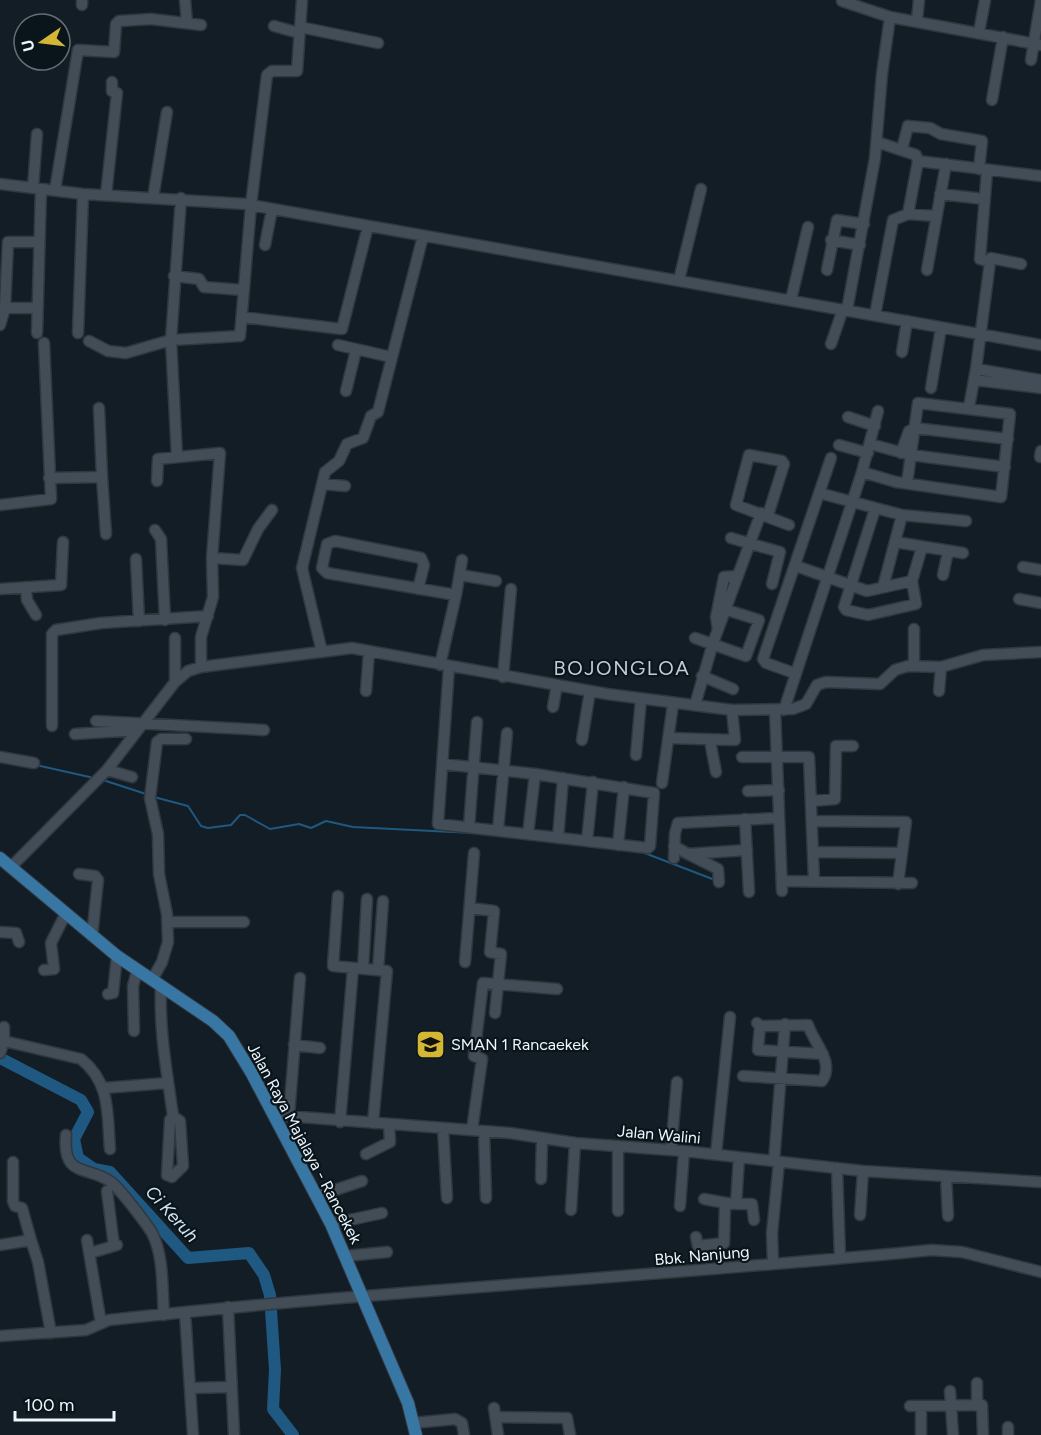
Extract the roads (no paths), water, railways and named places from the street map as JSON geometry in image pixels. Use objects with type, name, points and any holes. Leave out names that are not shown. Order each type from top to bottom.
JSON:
[{"type":"main road","name":"Jalan Raya Majalaya - Rancekek","points":[[0,858],[117,956],[213,1021],[229,1036],[274,1115],[331,1224],[408,1402],[415,1429]]},
{"type":"street","points":[[184,0],[187,23]]},
{"type":"street","points":[[89,341],[108,351],[126,354],[171,340],[239,336],[251,205],[267,75],[272,71],[297,73],[302,1],[290,0]]},
{"type":"street","points":[[917,20],[919,0]]},
{"type":"street","points":[[979,32],[985,0]]},
{"type":"street","points":[[1031,60],[1037,45],[1041,0]]},
{"type":"street","points":[[842,1],[890,17],[1003,36],[1037,45]]},
{"type":"street","points":[[831,344],[845,310],[864,224],[877,142],[882,74],[890,17]]},
{"type":"street","points":[[55,190],[78,50],[114,52],[116,24],[119,21],[151,19],[201,25]]},
{"type":"street","points":[[274,26],[378,43]]},
{"type":"street","points":[[992,100],[1003,36]]},
{"type":"street","points":[[106,195],[117,93],[112,91],[112,82]]},
{"type":"street","points":[[153,198],[167,112]]},
{"type":"street","points":[[902,149],[908,126],[930,128],[941,134],[982,141],[984,199],[980,256],[982,260],[990,262]]},
{"type":"street","points":[[37,134],[39,242],[37,333]]},
{"type":"street","points":[[877,142],[915,153],[918,160],[908,214]]},
{"type":"street","points":[[918,160],[1041,176]]},
{"type":"street","points":[[927,270],[946,164]]},
{"type":"street","points":[[0,184],[83,194],[181,198],[251,205],[1041,345]]},
{"type":"street","points":[[679,280],[700,189]]},
{"type":"street","points":[[78,333],[83,194]]},
{"type":"street","points":[[940,195],[984,199]]},
{"type":"street","points":[[177,457],[171,340],[181,198]]},
{"type":"street","points":[[266,245],[272,209]]},
{"type":"street","points":[[876,315],[891,223],[896,217],[908,214],[936,216]]},
{"type":"street","points":[[827,270],[831,240],[837,220],[864,224]]},
{"type":"street","points":[[242,317],[342,329],[368,226]]},
{"type":"street","points":[[791,300],[808,227]]},
{"type":"street","points":[[322,652],[302,568],[322,484],[325,472],[339,461],[347,444],[363,438],[371,416],[378,412],[423,236]]},
{"type":"street","points":[[831,240],[860,244]]},
{"type":"street","points":[[0,325],[5,308],[8,242],[39,242]]},
{"type":"street","points":[[969,407],[976,375],[979,334],[991,258],[1021,264]]},
{"type":"street","points":[[174,276],[199,279],[204,286],[243,290]]},
{"type":"street","points":[[5,308],[36,308]]},
{"type":"street","points":[[902,352],[907,321]]},
{"type":"street","points":[[931,388],[941,328]]},
{"type":"street","points":[[0,504],[50,500],[44,343]]},
{"type":"street","points":[[338,345],[391,357]]},
{"type":"street","points":[[346,391],[356,350]]},
{"type":"street","points":[[976,375],[1041,380]]},
{"type":"street","points":[[976,375],[1041,388]]},
{"type":"street","points":[[862,472],[907,483],[1001,497],[1010,414],[969,407],[918,403],[915,428]]},
{"type":"street","points":[[99,408],[106,534]]},
{"type":"street","points":[[878,411],[862,472],[794,673],[779,710],[778,818],[782,886],[814,880],[912,883]]},
{"type":"street","points":[[848,417],[875,426]]},
{"type":"street","points":[[907,483],[906,454],[909,431],[915,428],[1008,439]]},
{"type":"street","points":[[839,446],[1005,467]]},
{"type":"street","points":[[157,481],[158,459],[220,453],[213,558],[213,597],[201,637],[201,667]]},
{"type":"street","points":[[695,705],[713,643],[750,543],[764,514],[784,464],[783,461],[748,455],[735,504],[764,514],[789,525]]},
{"type":"street","points":[[794,673],[764,662],[763,659],[831,458]]},
{"type":"street","points":[[49,478],[102,477]]},
{"type":"street","points":[[322,484],[345,486]]},
{"type":"street","points":[[819,493],[875,509],[966,521]]},
{"type":"street","points":[[875,509],[844,608],[868,615],[916,604],[912,581],[922,548]]},
{"type":"street","points":[[213,558],[243,560],[258,529],[272,510]]},
{"type":"street","points":[[883,587],[902,514]]},
{"type":"street","points":[[155,530],[161,539],[165,620]]},
{"type":"street","points":[[731,537],[781,553],[772,584]]},
{"type":"street","points":[[418,589],[424,565],[421,558],[335,541],[327,544],[323,571],[418,589],[456,595]]},
{"type":"street","points":[[0,589],[62,585],[63,542]]},
{"type":"street","points":[[895,542],[963,554]]},
{"type":"street","points":[[943,575],[948,551]]},
{"type":"street","points":[[136,559],[139,621]]},
{"type":"street","points":[[443,764],[535,774],[652,792],[655,795],[649,848],[439,825],[437,822],[443,764],[445,666],[462,560]]},
{"type":"street","points":[[796,566],[867,591],[912,581]]},
{"type":"street","points":[[1023,567],[1041,570]]},
{"type":"street","points":[[460,575],[496,581]]},
{"type":"street","points":[[718,631],[716,617],[724,577],[738,576]]},
{"type":"street","points":[[26,587],[27,600],[36,615]]},
{"type":"street","points":[[503,677],[511,589]]},
{"type":"street","points":[[1019,599],[1041,603]]},
{"type":"street","points":[[695,638],[747,655],[759,620],[727,610]]},
{"type":"street","points":[[52,726],[52,634],[62,627],[208,616]]},
{"type":"street","points":[[914,629],[914,666]]},
{"type":"street","points":[[175,639],[175,682]]},
{"type":"street","points":[[11,867],[102,775],[175,682],[188,671],[201,667],[352,648],[503,677],[673,704],[732,710],[779,710],[806,704],[820,684],[880,684],[895,670],[914,666],[941,667],[983,655],[1041,652]]},
{"type":"street","points":[[366,691],[369,652]]},
{"type":"street","points":[[939,690],[941,667]]},
{"type":"street","points":[[702,676],[734,689]]},
{"type":"street","points":[[553,707],[557,685]]},
{"type":"street","points":[[582,740],[590,691]]},
{"type":"street","points":[[636,755],[641,699]]},
{"type":"street","points":[[662,783],[673,704]]},
{"type":"street","points":[[668,738],[735,740],[732,710]]},
{"type":"street","points":[[96,721],[141,726],[264,730]]},
{"type":"street","points":[[468,827],[477,722]]},
{"type":"street","points":[[75,734],[141,726]]},
{"type":"street","points":[[498,830],[507,733]]},
{"type":"street","points":[[173,1116],[180,1121],[183,1167],[172,1177],[167,1175],[170,1120],[173,1116],[156,983],[167,950],[168,922],[159,874],[158,834],[150,796],[158,740],[186,739]]},
{"type":"street","points":[[710,741],[716,772]]},
{"type":"street","points":[[812,801],[835,799],[836,746],[853,746]]},
{"type":"street","points":[[742,757],[777,755],[809,757],[814,880]]},
{"type":"street","points":[[0,757],[34,763]]},
{"type":"street","points":[[528,834],[535,774]]},
{"type":"street","points":[[102,775],[132,777]]},
{"type":"street","points":[[558,838],[564,778]]},
{"type":"street","points":[[587,841],[593,782]]},
{"type":"street","points":[[618,845],[624,787]]},
{"type":"street","points":[[748,791],[779,790]]},
{"type":"street","points":[[674,858],[678,823],[778,818]]},
{"type":"street","points":[[745,819],[749,892]]},
{"type":"street","points":[[813,821],[907,822],[898,884]]},
{"type":"street","points":[[674,846],[718,869]]},
{"type":"street","points":[[688,854],[747,850]]},
{"type":"street","points":[[717,852],[718,882]]},
{"type":"street","points":[[814,852],[902,854]]},
{"type":"street","points":[[465,962],[474,853]]},
{"type":"street","points":[[79,874],[95,876],[98,880],[92,936]]},
{"type":"street","points":[[338,896],[332,964],[387,971],[373,1123]]},
{"type":"street","points":[[340,1122],[367,899]]},
{"type":"street","points":[[378,970],[383,901]]},
{"type":"street","points":[[470,908],[494,911],[490,952],[501,954],[495,1013]]},
{"type":"street","points":[[44,970],[54,969],[51,943],[66,913]]},
{"type":"street","points":[[168,922],[244,921]]},
{"type":"street","points":[[0,932],[16,933],[19,942]]},
{"type":"street","points":[[108,994],[114,992],[117,956]]},
{"type":"street","points":[[134,1031],[133,986],[137,971]]},
{"type":"street","points":[[289,1114],[300,978]]},
{"type":"street","points":[[472,1130],[477,1082],[482,1065],[482,1059],[474,1056],[483,983],[557,989]]},
{"type":"street","points":[[716,1154],[730,1017]]},
{"type":"street","points":[[743,1076],[824,1081],[826,1061],[824,1054],[808,1025],[758,1024],[758,1050],[824,1054]]},
{"type":"street","points":[[773,1264],[772,1233],[784,1024]]},
{"type":"street","points":[[4,1027],[2,1048],[81,1059],[89,1065],[104,1088],[110,1149]]},
{"type":"street","points":[[294,1045],[320,1048]]},
{"type":"street","points":[[671,1150],[677,1082]]},
{"type":"street","points":[[104,1088],[167,1083]]},
{"type":"street","name":"Jalan Walini","points":[[274,1115],[289,1114],[340,1122],[472,1130],[575,1143],[716,1154],[863,1171],[1041,1182]]},
{"type":"street","points":[[366,1154],[390,1142],[389,1125]]},
{"type":"street","points":[[443,1128],[447,1198]]},
{"type":"street","points":[[484,1132],[486,1198]]},
{"type":"street","points":[[66,1135],[65,1149],[73,1164],[88,1174],[112,1183],[153,1234],[158,1252],[164,1315]]},
{"type":"street","points":[[541,1179],[542,1138]]},
{"type":"street","points":[[571,1210],[575,1143]]},
{"type":"street","points":[[618,1146],[618,1211]]},
{"type":"street","points":[[680,1206],[684,1151]]},
{"type":"street","points":[[696,1237],[698,1246],[724,1243],[739,1158]]},
{"type":"street","points":[[13,1162],[13,1201],[15,1206],[22,1208],[38,1262],[51,1333]]},
{"type":"street","points":[[837,1168],[840,1258]]},
{"type":"street","points":[[860,1215],[863,1171]]},
{"type":"street","points":[[946,1176],[948,1216]]},
{"type":"street","points":[[317,1196],[362,1181]]},
{"type":"street","points":[[90,1253],[116,1246],[109,1196],[122,1196]]},
{"type":"street","points":[[704,1199],[752,1204],[754,1220]]},
{"type":"street","points":[[331,1224],[382,1213]]},
{"type":"street","points":[[0,1245],[31,1240]]},
{"type":"street","points":[[87,1240],[101,1323]]},
{"type":"street","name":"Bbk. Nanjung","points":[[0,1336],[86,1330],[101,1323],[268,1303],[948,1250],[1014,1263],[1041,1272]]},
{"type":"street","points":[[346,1256],[387,1252]]},
{"type":"street","points":[[228,1307],[234,1435]]},
{"type":"street","points":[[185,1312],[192,1388],[193,1435]]},
{"type":"street","points":[[977,1383],[977,1405]]},
{"type":"street","points":[[192,1388],[231,1387]]},
{"type":"street","points":[[950,1391],[953,1435]]},
{"type":"street","points":[[910,1406],[977,1405],[983,1407],[983,1435]]},
{"type":"street","points":[[921,1406],[921,1435]]},
{"type":"street","points":[[498,1435],[495,1413],[567,1418],[570,1435]]},
{"type":"street","points":[[415,1429],[455,1419],[462,1423],[464,1435]]},
{"type":"waterway","points":[[36,765],[94,778]]},
{"type":"waterway","points":[[103,780],[146,794]]},
{"type":"waterway","points":[[154,797],[188,806],[201,826],[208,828],[231,825],[240,815],[245,815],[270,829],[299,824],[311,828],[326,821],[353,827],[472,833]]},
{"type":"waterway","points":[[642,852],[715,880]]},
{"type":"waterway","name":"Ci Keruh","points":[[0,1058],[81,1100],[88,1112],[74,1139],[78,1158],[94,1169],[110,1172],[188,1258],[249,1253],[264,1275],[270,1295],[275,1370],[273,1409],[293,1435]]},
{"type":"place","name":"SMAN 1 Rancaekek","points":[[430,1044]]},
{"type":"district","name":"BOJONGLOA","points":[[622,668]]}]
